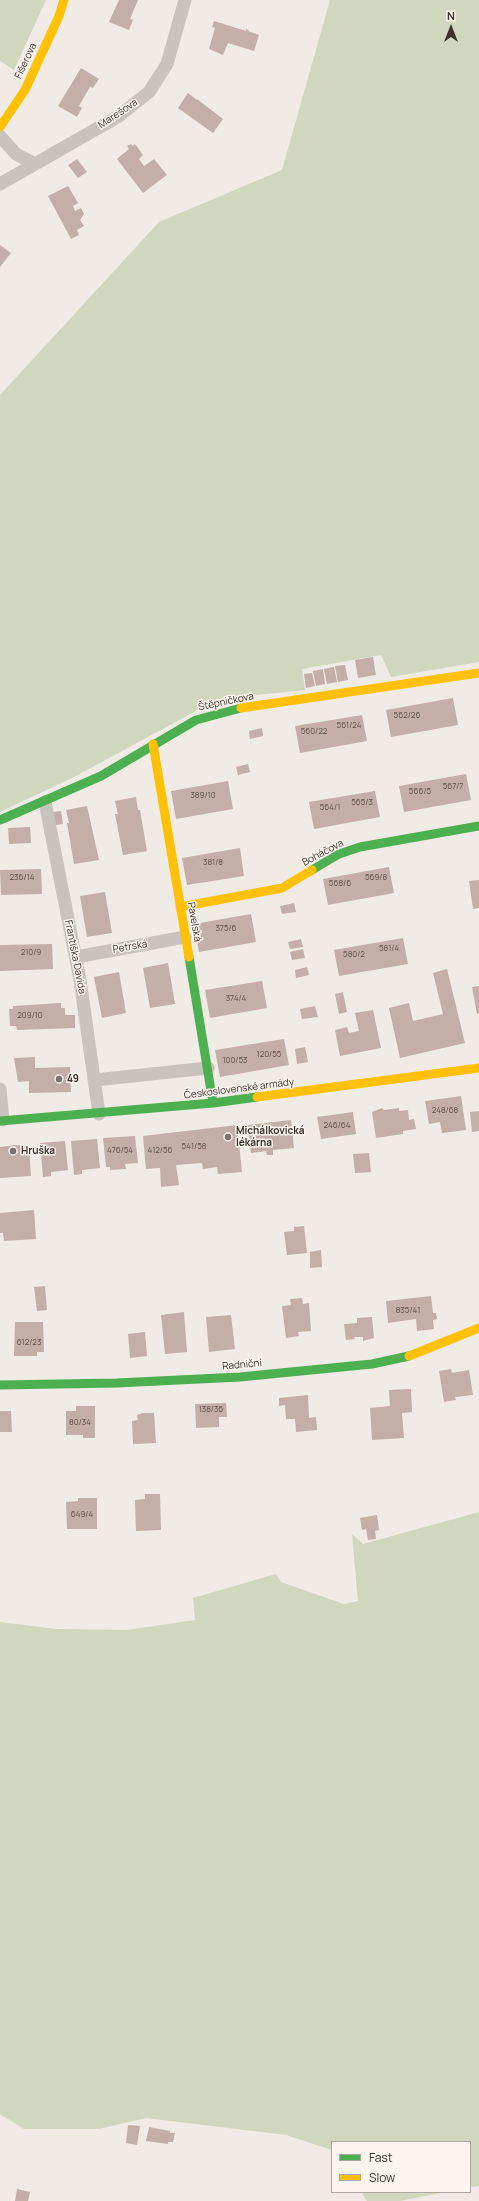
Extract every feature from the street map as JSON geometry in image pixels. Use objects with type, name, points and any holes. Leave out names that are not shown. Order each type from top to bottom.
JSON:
[{"type":"street","name":"Fišerova","points":[[0,127],[25,90],[59,16],[64,0]]},
{"type":"street","name":"Marešova","points":[[0,184],[119,116],[149,92],[167,64],[185,0]]},
{"type":"street","points":[[0,136],[16,154],[35,164]]},
{"type":"street","name":"Štěpničkova","points":[[0,820],[45,802],[101,776],[196,720],[232,709],[479,673]]},
{"type":"street","name":"Pavelská","points":[[153,744],[214,1103]]},
{"type":"street","name":"Františka Davida","points":[[45,802],[76,957],[95,1080],[98,1114]]},
{"type":"street","name":"Boháčova","points":[[180,907],[282,888],[339,854],[360,847],[479,826]]},
{"type":"street","name":"Petrská","points":[[76,957],[185,937]]},
{"type":"street","points":[[95,1080],[208,1068]]},
{"type":"street","name":"Československé armády","points":[[2,1120],[98,1114],[214,1103],[479,1068]]},
{"type":"street","points":[[0,1089],[2,1120]]},
{"type":"street","name":"Radniční","points":[[0,1385],[117,1383],[240,1377],[372,1364],[413,1355],[479,1328]]},
{"type":"green space","points":[[0,0],[46,0],[14,70],[0,61]]},
{"type":"green space","points":[[330,0],[479,0],[479,662],[391,677],[381,655],[302,669],[305,690],[218,699],[74,777],[0,812],[0,395],[159,222],[282,170]]},
{"type":"green space","points":[[479,1512],[479,2186],[471,2187],[471,2141],[331,2141],[331,2150],[286,2135],[146,2118],[99,2129],[24,2129],[0,2114],[0,1622],[56,1629],[127,1630],[195,1620],[193,1598],[276,1574],[281,1582],[344,1604],[358,1601],[352,1534],[363,1544]]},
{"type":"green space","points":[[362,2193],[441,2193],[400,2201],[367,2201]]},
{"type":"building","points":[[119,0],[138,0],[130,19],[133,20],[129,30],[109,22]]},
{"type":"building","points":[[214,21],[246,31],[246,29],[259,35],[254,51],[228,43],[223,55],[209,49],[215,28],[212,27]]},
{"type":"building","points":[[81,68],[99,79],[93,88],[90,87],[79,106],[82,108],[77,117],[58,106]]},
{"type":"building","points":[[188,93],[223,119],[213,133],[178,108]]},
{"type":"building","points":[[131,144],[133,146],[135,144],[143,155],[139,159],[144,166],[154,159],[167,175],[143,193],[117,159],[129,149],[127,146]]},
{"type":"building","points":[[77,159],[87,172],[78,178],[68,165]]},
{"type":"building","points":[[68,186],[78,203],[73,206],[75,211],[81,208],[84,214],[80,220],[84,226],[77,230],[79,235],[71,239],[48,196]]},
{"type":"building","points":[[0,245],[11,253],[0,267]]},
{"type":"building","points":[[373,657],[376,675],[358,678],[355,660]]},
{"type":"building","points":[[345,665],[348,680],[338,682],[335,666]]},
{"type":"building","points":[[334,667],[337,682],[327,684],[324,669]]},
{"type":"building","points":[[323,669],[325,684],[316,686],[313,671]]},
{"type":"building","points":[[312,673],[315,686],[306,688],[304,674]]},
{"type":"building","points":[[453,698],[458,725],[391,737],[386,710]]},
{"type":"building","points":[[362,715],[367,741],[300,753],[295,726]]},
{"type":"building","points":[[262,728],[263,736],[250,739],[249,731]]},
{"type":"building","points":[[248,764],[250,772],[238,775],[236,767]]},
{"type":"building","points":[[466,774],[471,800],[404,812],[399,786]]},
{"type":"building","points":[[228,781],[233,809],[176,819],[171,791]]},
{"type":"building","points":[[375,791],[380,817],[314,829],[309,802]]},
{"type":"building","points":[[136,797],[138,810],[140,810],[147,851],[123,855],[115,814],[118,814],[115,801]]},
{"type":"building","points":[[87,806],[99,860],[74,864],[66,810]]},
{"type":"building","points":[[61,811],[63,824],[56,825],[53,812]]},
{"type":"building","points":[[30,827],[31,843],[9,844],[8,828]]},
{"type":"building","points":[[240,848],[244,876],[187,885],[182,858]]},
{"type":"building","points":[[389,867],[394,893],[328,905],[323,879]]},
{"type":"building","points":[[41,869],[42,894],[1,895],[0,870]]},
{"type":"building","points":[[479,880],[479,908],[473,909],[469,881]]},
{"type":"building","points":[[105,892],[112,933],[87,937],[80,896]]},
{"type":"building","points":[[294,903],[296,912],[282,914],[280,906]]},
{"type":"building","points":[[251,914],[256,942],[199,952],[194,924]]},
{"type":"building","points":[[403,938],[408,964],[339,976],[334,950]]},
{"type":"building","points":[[301,939],[303,947],[290,949],[288,942]]},
{"type":"building","points":[[52,944],[53,969],[0,971],[0,945]]},
{"type":"building","points":[[303,949],[305,958],[292,960],[290,952]]},
{"type":"building","points":[[168,963],[175,1004],[150,1008],[143,968]]},
{"type":"building","points":[[307,967],[309,975],[296,978],[295,970]]},
{"type":"building","points":[[447,969],[465,1043],[400,1058],[389,1008],[409,1003],[413,1021],[443,1014],[433,973]]},
{"type":"building","points":[[119,972],[126,1013],[102,1018],[94,977]]},
{"type":"building","points":[[262,981],[267,1008],[210,1018],[205,990]]},
{"type":"building","points":[[479,986],[479,1013],[477,1014],[472,987]]},
{"type":"building","points":[[343,992],[347,1012],[339,1014],[335,994]]},
{"type":"building","points":[[61,1003],[61,1008],[65,1008],[65,1015],[75,1015],[75,1028],[17,1030],[16,1026],[10,1026],[9,1009],[13,1009],[13,1006]]},
{"type":"building","points":[[315,1006],[318,1017],[302,1019],[300,1009]]},
{"type":"building","points":[[373,1010],[381,1048],[340,1056],[335,1030],[347,1027],[349,1033],[359,1031],[355,1013]]},
{"type":"building","points":[[284,1039],[289,1065],[220,1077],[215,1050]]},
{"type":"building","points":[[305,1047],[308,1062],[297,1064],[295,1049]]},
{"type":"building","points":[[35,1057],[35,1068],[70,1067],[71,1092],[29,1093],[29,1081],[18,1082],[14,1058]]},
{"type":"building","points":[[461,1096],[466,1130],[442,1133],[440,1122],[429,1124],[425,1101]]},
{"type":"building","points":[[382,1108],[384,1110],[399,1108],[399,1111],[408,1110],[409,1120],[414,1119],[416,1129],[403,1131],[403,1134],[376,1138],[372,1112]]},
{"type":"building","points":[[479,1111],[479,1131],[472,1132],[470,1112]]},
{"type":"building","points":[[353,1112],[356,1134],[321,1139],[317,1117]]},
{"type":"building","points":[[291,1120],[294,1148],[273,1150],[273,1155],[267,1155],[266,1151],[251,1153],[248,1125]]},
{"type":"building","points":[[237,1125],[242,1172],[218,1174],[217,1167],[203,1169],[202,1163],[176,1165],[179,1185],[161,1187],[160,1168],[146,1169],[143,1136]]},
{"type":"building","points":[[135,1136],[138,1163],[125,1164],[126,1169],[110,1170],[110,1167],[106,1167],[103,1138]]},
{"type":"building","points":[[97,1139],[100,1168],[82,1170],[82,1174],[74,1175],[71,1141]]},
{"type":"building","points":[[65,1141],[68,1170],[51,1172],[51,1176],[43,1177],[40,1143]]},
{"type":"building","points":[[15,1145],[29,1146],[31,1176],[0,1178],[0,1147]]},
{"type":"building","points":[[369,1153],[371,1172],[355,1173],[353,1154]]},
{"type":"building","points":[[34,1210],[36,1239],[4,1241],[3,1233],[0,1233],[0,1213]]},
{"type":"building","points":[[304,1226],[307,1253],[287,1255],[284,1232],[294,1231],[294,1227]]},
{"type":"building","points":[[321,1250],[322,1267],[310,1268],[310,1252]]},
{"type":"building","points":[[45,1286],[47,1310],[37,1311],[34,1287]]},
{"type":"building","points":[[431,1296],[433,1313],[436,1313],[437,1319],[433,1320],[434,1329],[417,1331],[416,1319],[388,1323],[386,1301]]},
{"type":"building","points":[[302,1298],[303,1304],[309,1303],[311,1331],[298,1332],[299,1336],[286,1338],[282,1306],[291,1305],[290,1299]]},
{"type":"building","points":[[184,1312],[187,1352],[165,1354],[161,1315]]},
{"type":"building","points":[[231,1315],[235,1349],[209,1352],[206,1317]]},
{"type":"building","points":[[372,1317],[374,1338],[363,1341],[363,1337],[354,1337],[355,1339],[346,1340],[344,1324],[357,1323],[357,1318]]},
{"type":"building","points":[[15,1322],[43,1322],[44,1352],[37,1352],[37,1356],[14,1356]]},
{"type":"building","points":[[145,1332],[147,1356],[130,1358],[128,1334]]},
{"type":"building","points":[[451,1369],[452,1373],[469,1370],[473,1395],[455,1397],[456,1400],[444,1402],[439,1371]]},
{"type":"building","points":[[411,1389],[412,1412],[402,1413],[404,1438],[372,1440],[370,1408],[390,1406],[389,1390]]},
{"type":"building","points":[[308,1395],[309,1418],[316,1417],[317,1430],[296,1432],[295,1419],[286,1419],[285,1405],[279,1406],[279,1398]]},
{"type":"building","points":[[226,1403],[227,1417],[219,1417],[219,1427],[196,1428],[195,1404]]},
{"type":"building","points":[[76,1406],[95,1406],[95,1438],[83,1438],[83,1435],[66,1435],[66,1411],[76,1411]]},
{"type":"building","points":[[0,1411],[11,1411],[12,1432],[0,1432]]},
{"type":"building","points":[[143,1413],[154,1413],[156,1443],[133,1444],[132,1421],[138,1420],[137,1415]]},
{"type":"building","points":[[145,1494],[160,1494],[161,1530],[136,1531],[135,1500],[145,1499]]},
{"type":"building","points":[[78,1498],[97,1498],[97,1529],[67,1529],[66,1502],[78,1501]]},
{"type":"building","points":[[377,1515],[379,1530],[375,1531],[376,1539],[368,1540],[366,1529],[362,1530],[360,1518]]},
{"type":"building","points":[[128,2125],[140,2126],[137,2145],[126,2143]]},
{"type":"building","points":[[149,2127],[175,2133],[173,2142],[168,2142],[168,2144],[146,2141]]},
{"type":"building","points":[[17,2189],[30,2192],[28,2201],[15,2201]]},
{"type":"traffic: fast","points":[[0,820],[101,776],[196,720],[241,708]]},
{"type":"traffic: fast","points":[[312,870],[339,854],[360,847],[479,826]]},
{"type":"traffic: fast","points":[[189,957],[213,1103]]},
{"type":"traffic: fast","points":[[0,1121],[213,1103],[257,1097]]},
{"type":"traffic: fast","points":[[0,1385],[117,1383],[240,1377],[372,1364],[409,1356]]},
{"type":"traffic: slow","points":[[0,127],[25,90],[59,16],[64,0]]},
{"type":"traffic: slow","points":[[241,708],[479,673]]},
{"type":"traffic: slow","points":[[153,744],[189,957]]},
{"type":"traffic: slow","points":[[180,907],[282,888],[312,870]]},
{"type":"traffic: slow","points":[[257,1097],[479,1068]]},
{"type":"traffic: slow","points":[[409,1356],[479,1328]]},
{"type":"place","name":"49","points":[[59,1079]]},
{"type":"place","name":"Michálkovická lékárna","points":[[228,1137]]},
{"type":"place","name":"Hruška","points":[[13,1151]]}]
